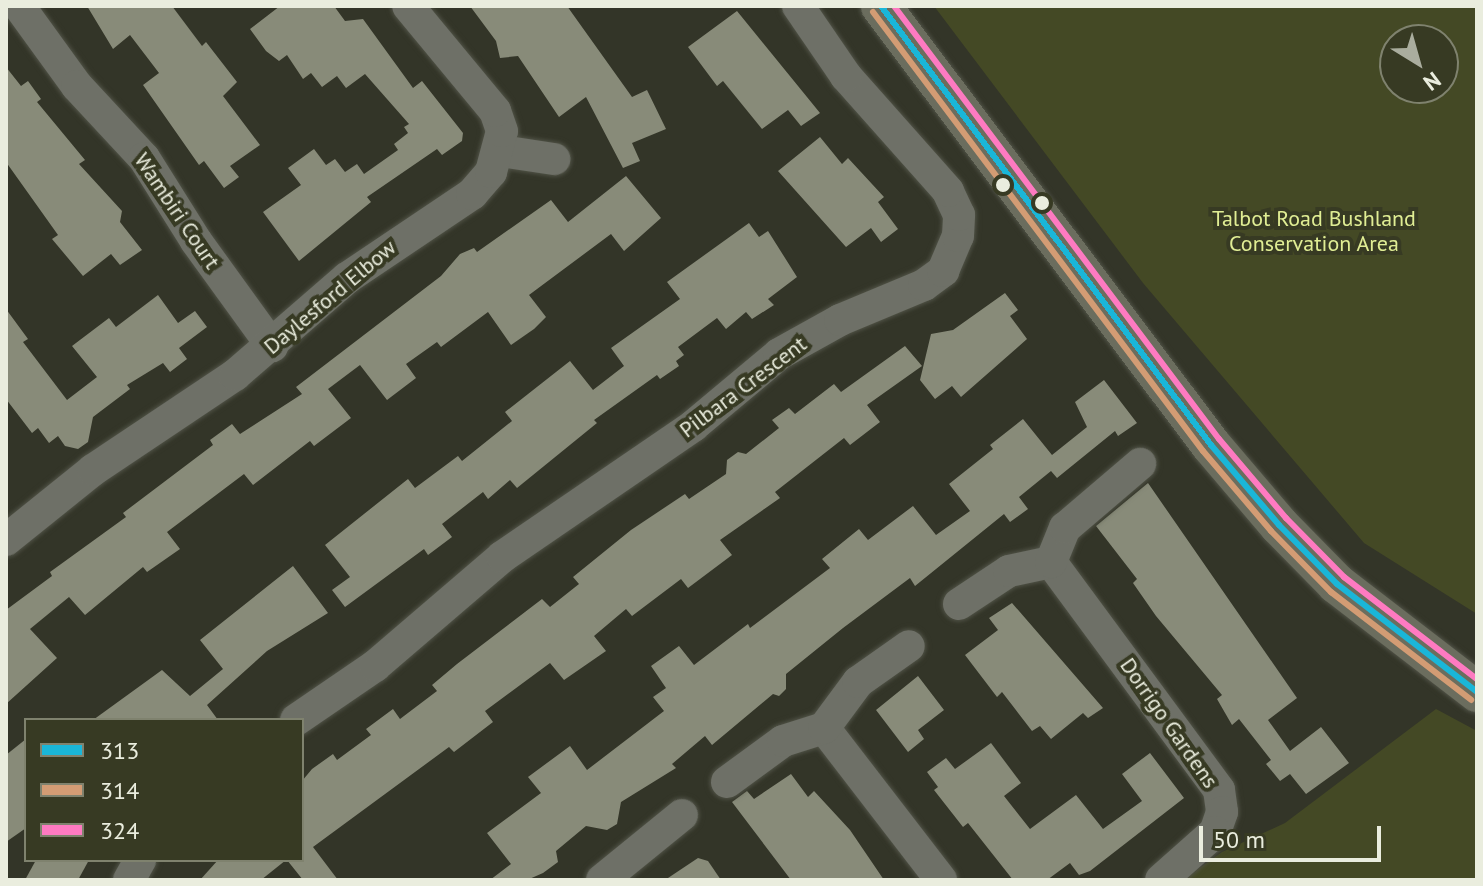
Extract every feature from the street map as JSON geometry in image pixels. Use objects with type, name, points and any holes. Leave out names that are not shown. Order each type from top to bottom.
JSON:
[{"type":"main road","points":[[881,6],[1211,445],[1279,525],[1337,584],[1477,692]]},
{"type":"street","name":"Wambiri Court","points":[[19,6],[77,86],[144,158],[196,241],[272,346]]},
{"type":"street","points":[[408,6],[495,111],[502,131],[501,151],[554,159]]},
{"type":"street","name":"Pilbara Crescent","points":[[299,718],[375,666],[502,557],[693,426],[779,354],[840,320],[924,285],[943,271],[958,236],[959,215],[948,191],[846,76],[798,6]]},
{"type":"street","name":"Daylesford Elbow","points":[[12,521],[196,404],[272,346],[388,246],[472,194],[501,151]]},
{"type":"street","points":[[959,604],[1009,571],[1051,562],[1065,528],[1140,464]]},
{"type":"street","name":"Dorrigo Gardens","points":[[1051,562],[1219,790],[1222,812],[1215,832],[1161,880]]},
{"type":"street","points":[[727,782],[783,741],[824,728],[843,698],[909,646]]},
{"type":"street","points":[[824,728],[941,880]]},
{"type":"street","points":[[604,878],[682,815]]},
{"type":"street","points":[[129,880],[139,862]]},
{"type":"green space","name":"Talbot Road Bushland Conservation Area","points":[[934,6],[1477,6],[1477,614],[1364,543],[1143,283]]},
{"type":"green space","points":[[1436,709],[1477,731],[1477,880],[1183,880],[1222,852],[1285,823]]},
{"type":"building","points":[[87,6],[172,6],[202,46],[206,42],[237,82],[223,96],[260,145],[230,166],[239,177],[224,188],[204,161],[199,165],[143,85],[159,73],[130,35],[113,49]]},
{"type":"building","points":[[280,6],[334,6],[345,21],[363,19],[413,88],[422,81],[463,133],[462,141],[442,155],[437,149],[367,197],[371,202],[299,261],[263,212],[301,185],[288,168],[314,149],[326,165],[335,159],[345,172],[357,164],[364,174],[398,150],[394,144],[408,133],[404,127],[409,124],[365,74],[346,88],[337,76],[322,87],[311,73],[303,79],[287,55],[279,61],[266,51],[250,29]]},
{"type":"building","points":[[470,6],[567,6],[632,97],[647,90],[666,129],[632,143],[640,161],[623,168],[586,97],[559,117],[518,56],[500,58],[496,41]]},
{"type":"building","points":[[737,11],[820,113],[801,126],[788,110],[762,129],[723,81],[717,86],[688,47]]},
{"type":"building","points":[[6,67],[21,86],[28,81],[41,99],[37,102],[85,160],[79,164],[122,211],[120,222],[142,250],[120,265],[111,254],[83,276],[52,239],[58,235],[6,162]]},
{"type":"building","points":[[820,137],[842,164],[848,158],[884,197],[878,202],[898,229],[881,242],[871,228],[846,247],[778,171]]},
{"type":"building","points":[[626,176],[661,218],[624,251],[611,234],[529,295],[546,317],[534,329],[511,345],[488,312],[441,347],[437,342],[406,364],[416,378],[387,400],[360,365],[328,389],[351,418],[314,446],[310,441],[253,485],[244,474],[167,532],[180,549],[147,572],[143,567],[85,615],[69,597],[30,629],[57,658],[6,704],[6,610],[52,576],[50,572],[126,517],[123,513],[213,445],[210,440],[232,424],[240,434],[302,394],[296,387],[441,276],[460,254],[474,248],[477,252],[551,200],[568,222]]},
{"type":"building","points":[[749,223],[759,237],[768,231],[797,277],[768,299],[774,305],[752,319],[746,312],[726,329],[717,318],[678,347],[684,355],[676,361],[679,366],[660,379],[657,375],[594,420],[597,423],[517,488],[510,480],[488,499],[483,492],[442,524],[452,537],[428,555],[424,549],[345,607],[332,590],[350,577],[325,545],[408,479],[415,488],[458,456],[462,461],[512,421],[505,412],[570,361],[593,390],[624,366],[611,348],[680,299],[667,282]]},
{"type":"building","points":[[1005,293],[1018,310],[1010,316],[1027,339],[961,397],[952,386],[935,399],[920,380],[931,334],[953,330]]},
{"type":"building","points":[[158,295],[178,323],[195,311],[207,327],[179,348],[187,359],[170,372],[163,363],[127,385],[130,389],[93,417],[88,442],[78,449],[65,446],[58,436],[49,443],[38,428],[32,433],[6,399],[6,309],[28,339],[23,342],[67,400],[97,377],[72,346],[109,318],[116,327]]},
{"type":"building","points":[[905,346],[922,366],[867,405],[880,422],[850,445],[844,438],[775,492],[780,498],[720,540],[732,555],[688,588],[681,579],[632,616],[626,609],[594,636],[606,651],[564,680],[550,663],[485,711],[493,722],[454,752],[449,747],[313,847],[338,880],[303,880],[289,862],[304,862],[304,779],[312,769],[333,754],[337,760],[371,735],[366,729],[393,709],[400,719],[437,691],[432,685],[542,599],[550,607],[579,584],[573,577],[631,530],[685,494],[689,499],[726,474],[727,460],[738,452],[746,454],[779,428],[772,420],[789,408],[795,414],[834,384],[841,392]]},
{"type":"building","points":[[1104,380],[1137,423],[1118,436],[1115,431],[1057,478],[1051,471],[1019,497],[1028,509],[1010,522],[1004,514],[915,586],[910,578],[843,628],[786,674],[786,689],[779,696],[773,694],[712,745],[705,736],[672,764],[676,768],[621,802],[617,824],[607,830],[586,826],[556,851],[558,862],[543,873],[527,880],[490,880],[511,864],[487,833],[541,793],[528,777],[570,746],[587,770],[664,711],[653,697],[666,688],[651,666],[679,646],[694,665],[830,568],[822,559],[859,529],[868,540],[913,506],[936,535],[970,511],[949,484],[993,449],[990,445],[1023,419],[1052,455],[1087,427],[1075,402]]},
{"type":"building","points":[[1148,483],[1297,698],[1268,720],[1290,751],[1321,727],[1349,763],[1306,794],[1290,774],[1280,781],[1266,764],[1271,760],[1239,719],[1232,725],[1217,699],[1222,695],[1156,616],[1133,583],[1137,579],[1096,526]]},
{"type":"building","points":[[293,566],[328,613],[267,651],[207,705],[217,718],[96,718],[162,670],[190,696],[223,669],[200,640]]},
{"type":"building","points":[[1012,603],[1103,708],[1088,718],[1083,713],[1051,739],[1040,726],[1032,731],[1002,692],[997,697],[965,655],[998,630],[989,618]]},
{"type":"building","points":[[918,676],[944,710],[918,730],[924,739],[908,752],[876,710]]},
{"type":"building","points":[[24,741],[24,829],[6,842],[6,755]]},
{"type":"building","points":[[991,743],[1021,783],[1004,796],[1030,829],[1076,795],[1103,829],[1142,801],[1122,774],[1150,753],[1184,798],[1090,871],[1079,875],[1070,863],[1047,880],[1013,880],[968,823],[963,827],[934,790],[938,787],[927,772],[946,758],[955,769]]},
{"type":"building","points":[[791,774],[808,797],[814,791],[850,830],[884,880],[791,880],[732,802],[747,791],[754,799]]},
{"type":"building","points":[[698,858],[708,861],[721,880],[665,880]]},
{"type":"building","points":[[35,862],[88,862],[78,880],[25,880]]},
{"type":"building","points":[[216,862],[284,862],[261,880],[200,880]]},
{"type":"transit line","name":"313","points":[[881,6],[1211,445],[1279,525],[1337,584],[1477,692]]},
{"type":"transit line","name":"324","points":[[894,6],[1219,439],[1286,518],[1344,577],[1477,679]]},
{"type":"transit line","name":"314","points":[[873,12],[1203,451],[1271,531],[1331,592],[1471,700]]}]
